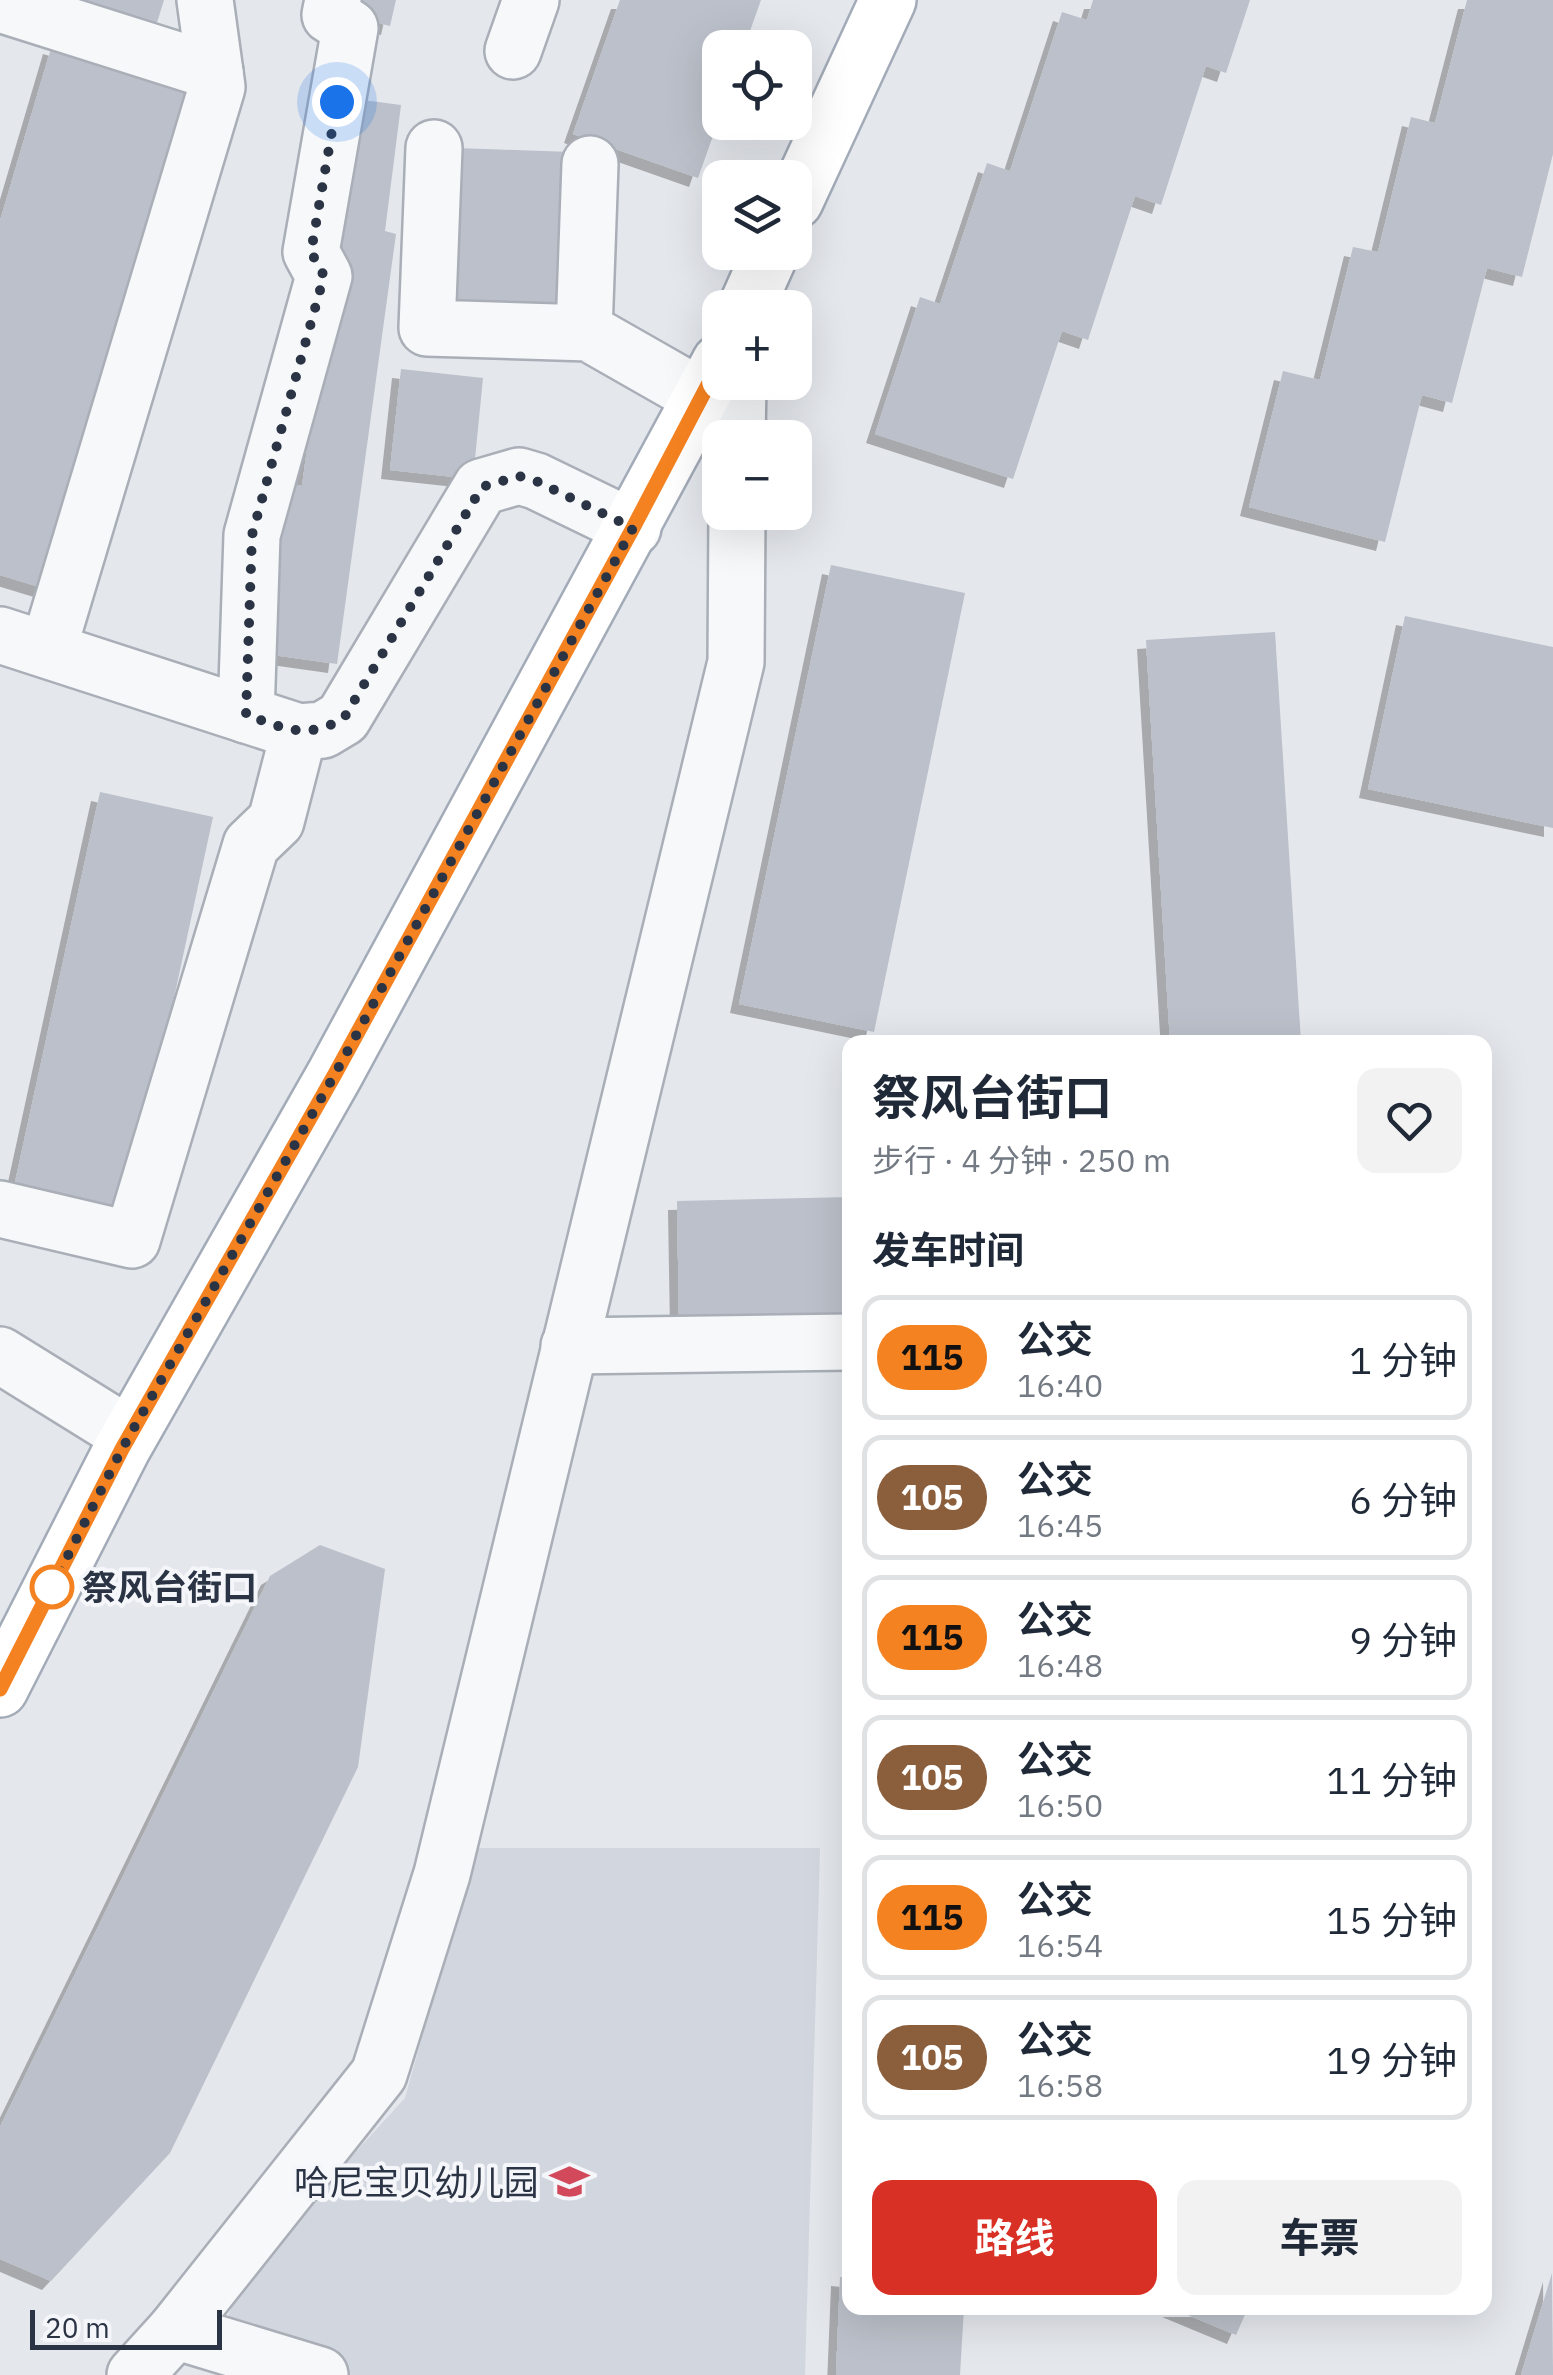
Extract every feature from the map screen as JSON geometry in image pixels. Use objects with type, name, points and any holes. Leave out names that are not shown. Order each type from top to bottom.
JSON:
[{"type":"main road","points":[[812,164],[888,0]]},
{"type":"main road","points":[[0,1689],[130,1435],[335,1074],[633,528],[722,400]]},
{"type":"street","points":[[205,0],[217,87],[24,643],[299,732],[323,730],[344,718],[482,487],[519,476],[633,528]]},
{"type":"street","points":[[246,715],[252,535],[324,276],[311,252],[350,28],[330,15],[333,0]]},
{"type":"street","points":[[513,51],[531,0]]},
{"type":"street","points":[[0,4],[215,72]]},
{"type":"street","points":[[434,148],[428,328],[589,332],[702,384]]},
{"type":"street","points":[[584,332],[590,164]]},
{"type":"street","points":[[135,2375],[175,2331],[379,2074],[442,1874],[736,662],[737,530]]},
{"type":"street","points":[[0,1209],[132,1240],[251,845],[276,820],[299,732]]},
{"type":"street","points":[[570,1346],[842,1342]]},
{"type":"street","points":[[0,1354],[130,1435]]},
{"type":"street","points":[[175,2331],[320,2375]]},
{"type":"shaded area","name":"哈尼宝贝幼儿园","points":[[475,1848],[820,1848],[805,2375],[341,2375],[218,2337],[251,2266],[405,2098]]},
{"type":"building","points":[[71,0],[164,0],[155,29]]},
{"type":"building","points":[[341,0],[396,0],[390,26],[338,13]]},
{"type":"building","points":[[620,0],[761,0],[750,30],[702,30],[702,140],[711,140],[698,178],[573,134]]},
{"type":"building","points":[[1093,0],[1250,0],[1226,73],[1206,66],[1161,205],[1135,196],[1088,340],[1062,331],[1013,479],[875,434],[920,297],[940,304],[987,163],[1010,171],[1062,12],[1087,20]]},
{"type":"building","points":[[1467,0],[1553,0],[1553,154],[1522,277],[1487,268],[1452,403],[1422,395],[1385,542],[1249,507],[1283,371],[1320,380],[1353,247],[1378,252],[1411,117],[1435,123]]},
{"type":"building","points":[[52,45],[194,88],[46,589],[0,575],[0,221]]},
{"type":"building","points":[[340,97],[401,105],[385,231],[396,234],[337,664],[259,653],[282,483],[302,486],[338,226]]},
{"type":"building","points":[[456,148],[571,152],[565,314],[450,311]]},
{"type":"building","points":[[401,369],[483,378],[473,479],[390,470]]},
{"type":"building","points":[[831,565],[965,593],[874,1032],[739,1004]]},
{"type":"building","points":[[1405,616],[1553,647],[1553,828],[1368,789]]},
{"type":"building","points":[[1275,632],[1301,1035],[1170,1035],[1146,640]]},
{"type":"building","points":[[100,792],[213,817],[128,1211],[14,1187]]},
{"type":"building","points":[[842,1197],[842,1318],[679,1321],[677,1201]]},
{"type":"building","points":[[320,1545],[385,1569],[358,1767],[170,2153],[51,2281],[0,2259],[0,2127],[270,1576]]},
{"type":"building","points":[[1552,2273],[1553,2375],[1521,2375]]},
{"type":"building","points":[[840,2277],[842,2315],[964,2315],[960,2375],[836,2375]]},
{"type":"building","points":[[1188,2315],[1245,2315],[1236,2335]]},
{"type":"bus line","name":"115","points":[[0,1689],[122,1449],[335,1074],[702,400]]},
{"type":"place","name":"祭风台街口","points":[[52,1587]]},
{"type":"place","name":"哈尼宝贝幼儿园","points":[[569,2182]]},
{"type":"route","points":[[52,1587],[122,1449],[335,1074],[633,528],[565,493],[519,476],[482,487],[344,718],[323,730],[299,732],[246,715],[252,535],[324,276],[311,252],[337,102]]}]
